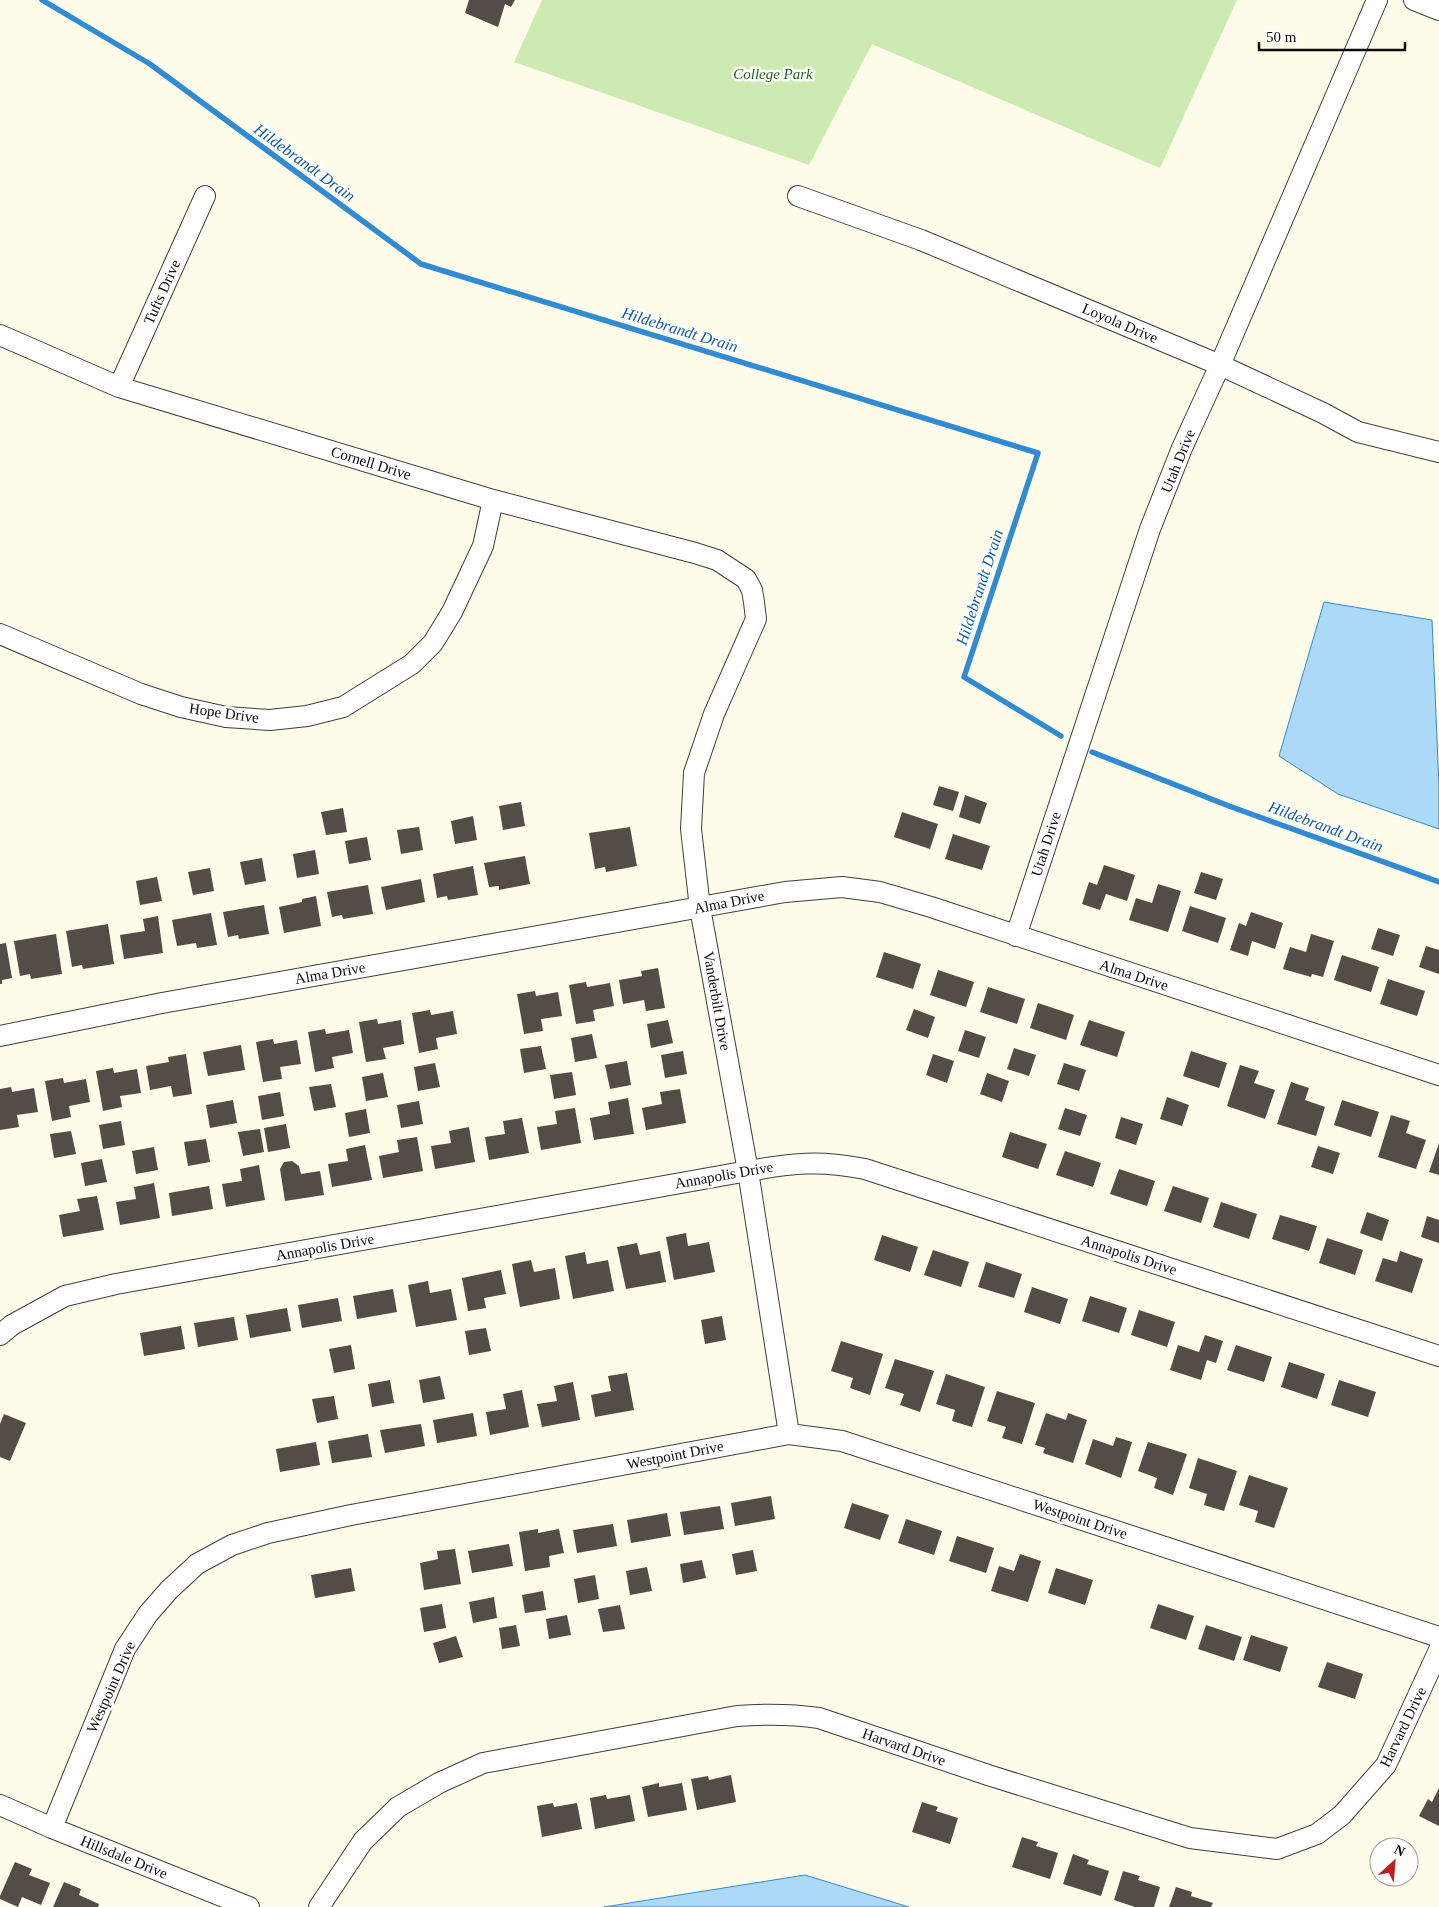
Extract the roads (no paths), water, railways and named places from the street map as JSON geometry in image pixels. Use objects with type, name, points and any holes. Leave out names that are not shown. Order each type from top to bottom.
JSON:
[{"type":"street","name":"Utah Drive","points":[[1016,936],[1150,529],[1182,448],[1220,365],[1377,0]]},
{"type":"street","points":[[1414,0],[1439,10]]},
{"type":"street","name":"Tufts Drive","points":[[119,388],[205,196]]},
{"type":"street","name":"Loyola Drive","points":[[798,196],[921,240],[1220,365],[1323,413],[1358,432],[1439,452]]},
{"type":"street","name":"Cornell Drive","points":[[0,335],[119,388],[493,500],[717,560],[746,579]]},
{"type":"street","name":"Hope Drive","points":[[0,634],[141,694],[181,707],[226,716],[270,720],[308,716],[343,707],[412,664],[433,643],[452,612],[483,546],[493,500]]},
{"type":"street","name":"Vanderbilt Drive","points":[[746,579],[752,590],[756,619],[714,714],[694,773],[691,829],[700,908],[748,1171],[789,1434]]},
{"type":"street","name":"Alma Drive","points":[[0,1036],[162,1003],[784,892],[842,887],[880,892],[931,907],[1439,1075]]},
{"type":"street","name":"Annapolis Drive","points":[[0,1335],[12,1325],[65,1296],[116,1284],[787,1164],[812,1162],[836,1163],[865,1169],[1439,1356]]},
{"type":"street","name":"Westpoint Drive","points":[[52,1828],[125,1649],[148,1614],[164,1596],[198,1564],[232,1545],[268,1533],[351,1515],[789,1434],[842,1441],[1439,1637]]},
{"type":"street","name":"Harvard Drive","points":[[319,1907],[363,1841],[398,1807],[439,1783],[483,1763],[737,1716],[767,1713],[819,1718],[988,1775],[1190,1838],[1277,1849],[1317,1834],[1342,1815],[1386,1765],[1439,1650]]},
{"type":"street","name":"Hillsdale Drive","points":[[0,1805],[52,1828],[249,1907]]},
{"type":"water","points":[[1324,602],[1432,620],[1439,829],[1338,794],[1279,756]]},
{"type":"water","points":[[805,1875],[909,1907],[604,1907]]},
{"type":"waterway","name":"Hildebrandt Drain","points":[[42,0],[150,64],[421,264],[1038,453],[964,677],[1061,736]]},
{"type":"waterway","name":"Hildebrandt Drain","points":[[1092,752],[1229,806],[1439,882]]},
{"type":"park label","name":"College Park","points":[[773,74]]}]
